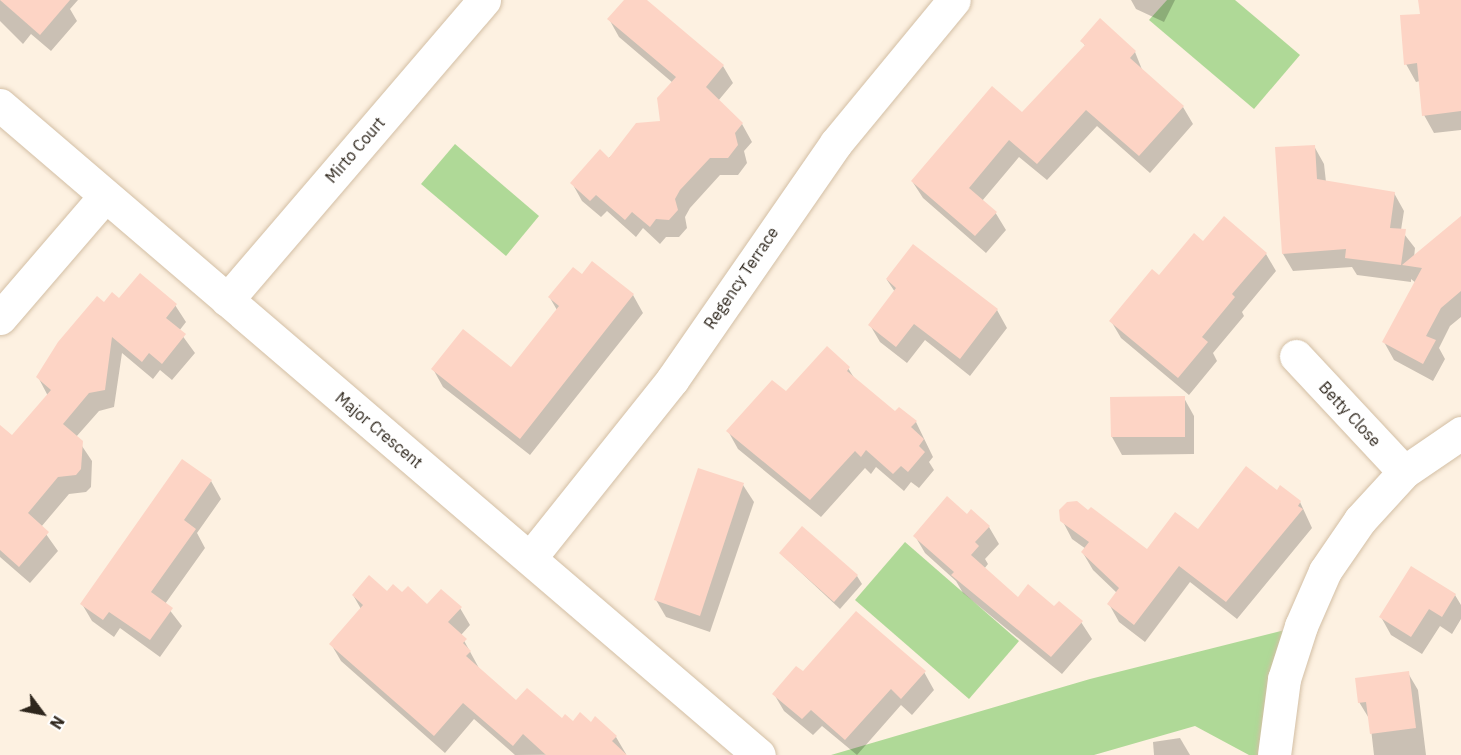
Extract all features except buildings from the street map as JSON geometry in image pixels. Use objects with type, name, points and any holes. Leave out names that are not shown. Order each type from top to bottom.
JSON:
[{"type":"street","name":"Mirto Court","points":[[227,300],[484,0]]},
{"type":"street","name":"Regency Terrace","points":[[530,558],[672,380],[836,143],[954,0]]},
{"type":"street","name":"Major Crescent","points":[[0,105],[759,755]]},
{"type":"street","points":[[0,318],[105,196]]},
{"type":"street","name":"Betty Close","points":[[1296,356],[1404,472]]},
{"type":"street","points":[[1274,755],[1284,679],[1310,602],[1341,546],[1404,472],[1461,433]]},
{"type":"green space","points":[[1167,0],[1235,0],[1300,55],[1254,109],[1149,20]]},
{"type":"green space","points":[[455,144],[539,216],[506,256],[421,184]]},
{"type":"green space","points":[[905,542],[1019,641],[969,699],[855,600]]},
{"type":"green space","points":[[1301,626],[1274,755],[1249,755],[1195,726],[1094,755],[831,755],[1090,679]]}]
